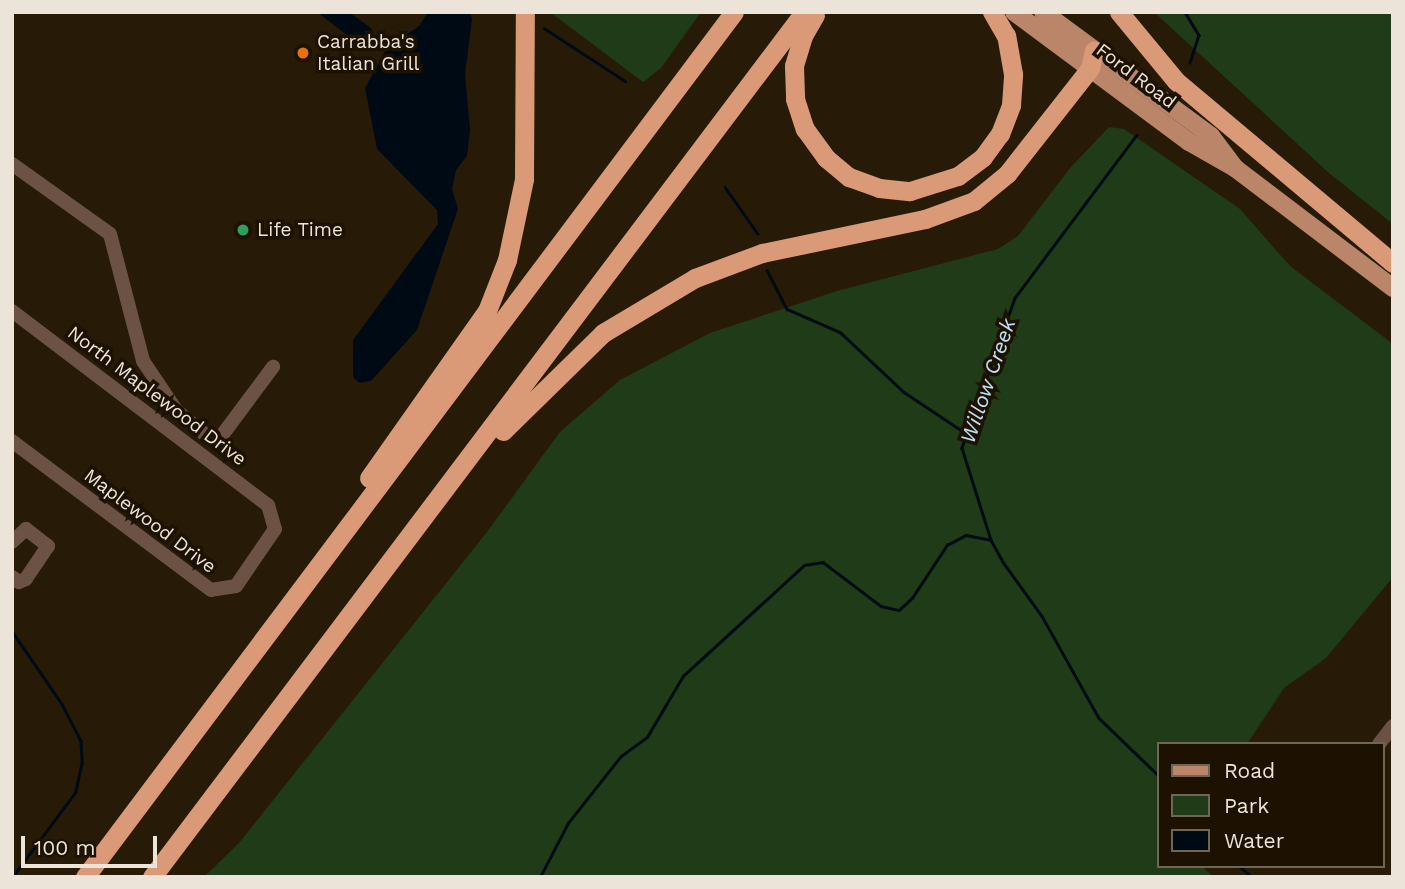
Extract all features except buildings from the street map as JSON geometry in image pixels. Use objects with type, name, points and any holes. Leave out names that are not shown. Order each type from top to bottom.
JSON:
[{"type":"highway","points":[[360,509],[371,474],[487,311],[507,260],[524,179],[525,12]]},
{"type":"highway","points":[[85,877],[734,12]]},
{"type":"highway","points":[[152,877],[417,519],[551,351],[804,12]]},
{"type":"highway","points":[[817,12],[803,36],[794,66],[795,99],[805,129],[826,158],[849,177],[879,188],[910,191],[958,176],[983,157],[1000,134],[1011,105],[1013,74],[1006,36],[992,12]]},
{"type":"highway","points":[[1119,12],[1176,81],[1393,263]]},
{"type":"highway","points":[[417,519],[446,500],[566,364],[630,314],[727,264],[925,219],[974,201],[1007,174],[1092,59]]},
{"type":"main road","name":"Ford Road","points":[[1014,12],[1092,59]]},
{"type":"main road","name":"Ford Road","points":[[1043,12],[1092,59],[1204,152],[1235,167],[1393,288]]},
{"type":"street","points":[[12,164],[110,234],[143,361],[176,410],[208,438],[220,438],[273,367]]},
{"type":"street","name":"North Maplewood Drive","points":[[12,311],[268,505],[275,515]]},
{"type":"street","name":"Maplewood Drive","points":[[12,442],[211,590],[236,586],[272,536],[275,515]]},
{"type":"street","points":[[12,542],[26,528],[46,542],[48,550],[26,579],[19,582],[12,577]]},
{"type":"street","points":[[1381,742],[1393,726]]},
{"type":"green space","points":[[550,12],[701,12],[661,68],[643,82]]},
{"type":"green space","points":[[1154,12],[1393,12],[1393,224],[1329,173]]},
{"type":"green space","points":[[1109,127],[1124,129],[1240,209],[1290,266],[1393,344],[1393,577],[1326,658],[1284,688],[1248,742],[1156,742],[1156,868],[1203,868],[1214,877],[204,877],[239,843],[487,532],[560,432],[620,380],[710,333],[837,291],[998,249],[1018,236],[1071,167]]},
{"type":"water","points":[[317,12],[349,12],[371,28],[374,42],[360,45]]},
{"type":"water","points":[[428,12],[470,12],[472,19],[465,74],[470,130],[467,156],[456,170],[452,189],[458,209],[417,330],[371,381],[359,383],[353,377],[353,340],[438,224],[437,210],[377,149],[365,88],[387,48],[419,26]]},
{"type":"waterway","name":"Willow Creek","points":[[1185,12],[1199,35],[1190,63]]},
{"type":"waterway","points":[[544,28],[625,81]]},
{"type":"waterway","name":"Willow Creek","points":[[1137,135],[1015,298],[962,448],[991,540],[1003,562],[1042,616],[1099,718],[1156,773]]},
{"type":"waterway","points":[[725,187],[758,234]]},
{"type":"waterway","points":[[767,270],[787,309],[840,332],[904,392],[964,432]]},
{"type":"waterway","points":[[540,877],[568,823],[621,756],[647,737],[683,676],[804,565],[823,562],[881,606],[899,610],[912,598],[947,545],[966,535],[991,540]]},
{"type":"waterway","points":[[12,631],[62,704],[81,741],[82,763],[76,792],[13,877]]},
{"type":"waterway","name":"Willow Creek","points":[[1241,868],[1252,877]]},
{"type":"place","name":"Carrabba's Italian Grill","points":[[303,53]]},
{"type":"place","name":"Life Time","points":[[243,230]]}]
